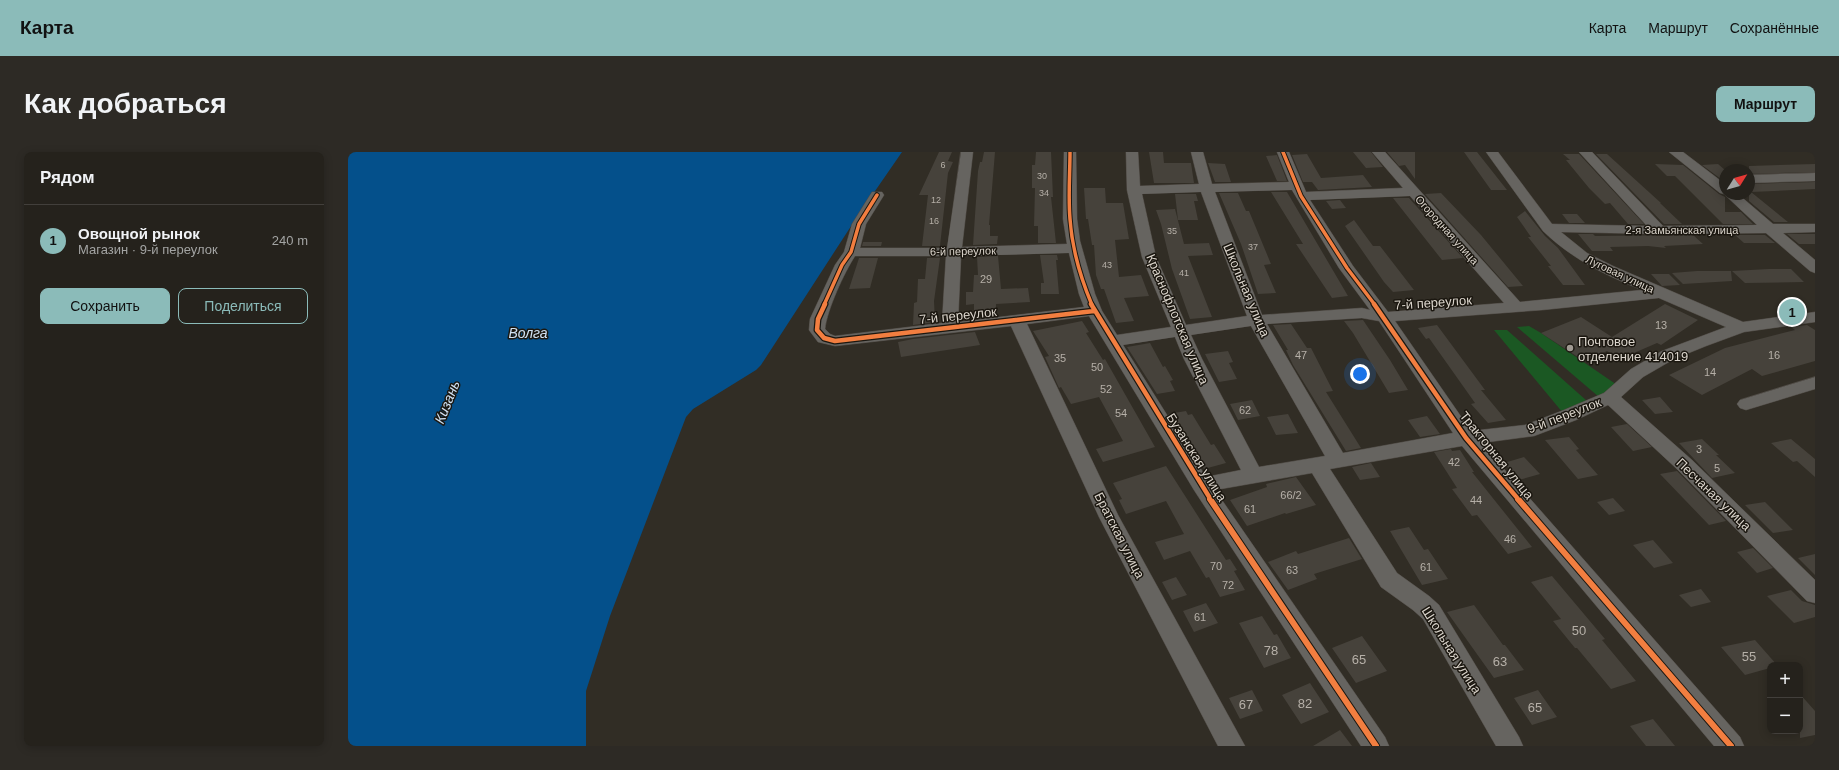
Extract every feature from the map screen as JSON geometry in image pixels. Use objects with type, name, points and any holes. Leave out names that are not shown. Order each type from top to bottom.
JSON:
[{"type":"street","points":[[950,327],[954,252],[967,152]]},
{"type":"street","name":"Бузанская улица","points":[[1070,152],[1070,219],[1075,248],[1087,294],[1094,311],[1201,485],[1376,746]]},
{"type":"street","name":"Краснофлотская улица","points":[[1132,152],[1134,190],[1150,257],[1193,359],[1254,476]]},
{"type":"street","name":"Школьная улица","points":[[1197,152],[1206,187],[1256,320],[1327,463],[1387,577],[1396,586],[1424,604],[1431,612],[1510,746]]},
{"type":"street","name":"Тракторная улица","points":[[1283,152],[1299,191],[1347,268],[1384,317],[1466,438],[1731,746]]},
{"type":"street","name":"Огородная улица","points":[[1378,152],[1412,192],[1516,307]]},
{"type":"street","name":"Луговая улица","points":[[1492,152],[1548,228],[1559,240],[1587,260],[1741,327]]},
{"type":"street","points":[[1585,152],[1659,230]]},
{"type":"street","points":[[1675,152],[1719,179]]},
{"type":"street","points":[[1755,179],[1815,177]]},
{"type":"street","points":[[1134,190],[1206,187],[1299,191],[1412,192]]},
{"type":"street","points":[[851,252],[859,224],[877,195]]},
{"type":"street","points":[[1737,200],[1815,268]]},
{"type":"street","name":"2-я Замьянская улица","points":[[1548,228],[1659,230],[1771,230],[1815,228]]},
{"type":"street","name":"6-й переулок","points":[[851,252],[954,252],[1075,248]]},
{"type":"street","name":"7-й переулок","points":[[851,252],[842,265],[818,319],[818,330],[824,338],[835,341],[1094,311]]},
{"type":"street","name":"7-й переулок","points":[[1113,341],[1256,320],[1362,313],[1384,317],[1516,307],[1660,293]]},
{"type":"street","name":"9-й переулок","points":[[1201,485],[1466,438],[1527,431],[1570,415],[1610,397],[1637,373],[1668,355],[1741,327],[1815,317]]},
{"type":"street","name":"Братская улица","points":[[1017,320],[1109,517],[1232,746]]},
{"type":"street","points":[[1746,404],[1815,384]]},
{"type":"street","name":"Песчаная улица","points":[[1610,397],[1684,465],[1815,594]]},
{"type":"green space","points":[[1529,326],[1623,389],[1599,397],[1517,327]]},
{"type":"green space","points":[[1494,330],[1507,330],[1587,401],[1563,413]]},
{"type":"water","name":"Волга","points":[[348,152],[902,152],[855,220],[761,365],[756,370],[693,409],[686,417],[610,616],[586,691],[586,746],[348,746]]},
{"type":"building","points":[[939,152],[952,152],[948,161],[953,162],[948,173],[940,246],[922,246],[928,195],[919,195]]},
{"type":"building","points":[[984,152],[995,152],[989,225],[990,236],[998,236],[997,244],[973,245],[978,171]]},
{"type":"building","points":[[1036,152],[1051,152],[1053,197],[1051,197],[1056,243],[1038,243],[1038,226],[1034,226],[1035,188],[1032,188],[1032,165],[1035,165]]},
{"type":"building","points":[[1149,152],[1163,152],[1164,163],[1191,163],[1194,183],[1154,183]]},
{"type":"building","points":[[1353,152],[1371,152],[1383,167],[1366,168]]},
{"type":"building","points":[[1387,152],[1415,152],[1415,179],[1405,165],[1399,166]]},
{"type":"building","points":[[1464,152],[1477,152],[1507,190],[1491,190]]},
{"type":"building","points":[[1307,154],[1321,178],[1363,175],[1372,187],[1318,190],[1312,182],[1303,182],[1292,155]]},
{"type":"building","points":[[1563,154],[1579,154],[1644,224],[1628,224],[1610,203],[1605,204],[1589,188],[1566,160],[1570,160]]},
{"type":"building","points":[[1596,154],[1607,154],[1682,224],[1664,224]]},
{"type":"building","points":[[1277,155],[1287,181],[1277,181],[1266,156]]},
{"type":"building","points":[[1208,163],[1225,164],[1231,182],[1215,182]]},
{"type":"building","points":[[1655,164],[1683,165],[1719,194],[1719,200],[1725,200],[1725,212],[1741,212],[1753,224],[1723,224],[1675,176],[1667,176]]},
{"type":"building","points":[[1718,164],[1719,178],[1702,165]]},
{"type":"building","points":[[1815,164],[1815,172],[1755,174],[1755,166]]},
{"type":"building","points":[[1815,182],[1815,189],[1755,192],[1755,184]]},
{"type":"building","points":[[1084,188],[1105,188],[1106,203],[1123,203],[1129,239],[1115,240],[1119,277],[1141,275],[1149,296],[1124,298],[1134,321],[1116,323],[1104,289],[1101,289],[1096,275],[1094,245],[1092,245],[1088,219],[1086,219]]},
{"type":"building","points":[[1271,192],[1287,192],[1348,296],[1332,298],[1296,244],[1303,244]]},
{"type":"building","points":[[1219,193],[1238,193],[1246,211],[1249,211],[1271,264],[1264,265],[1276,293],[1258,294],[1241,244]]},
{"type":"building","points":[[1441,193],[1481,235],[1523,286],[1508,287],[1425,194]]},
{"type":"building","points":[[1175,194],[1196,194],[1198,201],[1194,201],[1198,220],[1178,220]]},
{"type":"building","points":[[1755,195],[1788,222],[1774,222],[1749,201],[1755,200]]},
{"type":"building","points":[[1393,198],[1409,198],[1463,258],[1442,260]]},
{"type":"building","points":[[1340,200],[1346,208],[1332,209],[1326,201]]},
{"type":"building","points":[[1175,209],[1184,244],[1209,243],[1213,255],[1188,256],[1212,317],[1190,319],[1172,269],[1156,210]]},
{"type":"building","points":[[1525,211],[1545,236],[1558,248],[1585,285],[1563,285],[1548,266],[1551,266],[1528,237],[1531,237],[1517,217]]},
{"type":"building","points":[[1562,214],[1577,214],[1585,223],[1569,223]]},
{"type":"building","points":[[1354,220],[1373,246],[1380,246],[1414,290],[1393,292],[1384,282],[1345,226]]},
{"type":"building","points":[[1578,234],[1593,234],[1595,236],[1693,235],[1703,244],[1664,246],[1666,248],[1648,246],[1610,247],[1613,251],[1592,251]]},
{"type":"building","points":[[1787,234],[1815,234],[1815,244],[1799,244]]},
{"type":"building","points":[[1735,235],[1765,235],[1775,243],[1744,243]]},
{"type":"building","points":[[863,242],[882,242],[881,246],[862,246]]},
{"type":"building","points":[[1040,255],[1057,255],[1058,260],[1056,260],[1059,294],[1041,294],[1041,283],[1044,283]]},
{"type":"building","points":[[998,256],[1001,289],[1028,288],[1030,302],[996,304],[996,312],[974,313],[974,304],[966,305],[966,292],[973,292],[974,275],[978,275],[977,257]]},
{"type":"building","points":[[859,258],[878,258],[870,288],[849,289]]},
{"type":"building","points":[[927,258],[940,258],[934,301],[935,322],[913,325],[914,303],[917,302],[918,279],[925,279]]},
{"type":"building","points":[[1791,269],[1804,282],[1745,283],[1732,271]]},
{"type":"building","points":[[1731,271],[1732,281],[1683,284],[1672,273]]},
{"type":"building","points":[[1651,274],[1669,274],[1680,285],[1662,286]]},
{"type":"building","points":[[1665,304],[1698,320],[1661,345],[1657,343],[1620,359],[1607,351],[1584,361],[1541,333],[1581,317],[1612,337]]},
{"type":"building","points":[[1363,320],[1408,390],[1389,393],[1353,333],[1344,321]]},
{"type":"building","points":[[1082,321],[1089,332],[1086,333],[1103,360],[1105,359],[1155,447],[1103,462],[1096,449],[1123,441],[1099,397],[1071,404],[1061,387],[1059,388],[1045,357],[1049,356],[1033,331]]},
{"type":"building","points":[[1291,324],[1307,348],[1311,348],[1333,391],[1326,392],[1361,448],[1346,451],[1293,365],[1286,350],[1288,350],[1273,325]]},
{"type":"building","points":[[1437,325],[1485,390],[1481,390],[1506,420],[1488,423],[1471,404],[1475,403],[1429,338],[1426,339],[1418,328]]},
{"type":"building","points":[[1807,325],[1815,330],[1815,361],[1762,376],[1752,369],[1702,395],[1669,375],[1725,348],[1795,330],[1791,327]]},
{"type":"building","points":[[975,332],[980,345],[901,357],[898,342]]},
{"type":"building","points":[[1150,343],[1163,367],[1165,366],[1173,380],[1170,381],[1175,391],[1157,394],[1127,347]]},
{"type":"building","points":[[1228,351],[1233,362],[1229,363],[1237,379],[1219,382],[1205,354]]},
{"type":"building","points":[[1660,397],[1673,412],[1655,414],[1642,400]]},
{"type":"building","points":[[1252,400],[1260,416],[1238,420],[1230,404]]},
{"type":"building","points":[[1186,411],[1188,415],[1192,414],[1211,445],[1214,444],[1226,463],[1204,469],[1183,434],[1181,434],[1168,414]]},
{"type":"building","points":[[1288,414],[1298,433],[1276,435],[1267,417]]},
{"type":"building","points":[[1427,416],[1440,434],[1420,437],[1408,420]]},
{"type":"building","points":[[1627,424],[1652,447],[1633,451],[1611,427]]},
{"type":"building","points":[[1569,437],[1579,449],[1576,450],[1598,475],[1578,479],[1545,440]]},
{"type":"building","points":[[1702,439],[1735,473],[1712,478],[1679,443]]},
{"type":"building","points":[[1791,439],[1815,459],[1815,477],[1797,461],[1793,462],[1771,443]]},
{"type":"building","points":[[1451,449],[1452,451],[1460,450],[1474,472],[1472,472],[1532,547],[1508,554],[1477,515],[1472,516],[1452,489],[1457,488],[1434,452]]},
{"type":"building","points":[[1524,457],[1540,474],[1519,480],[1504,463]]},
{"type":"building","points":[[1371,463],[1380,477],[1360,480],[1352,467]]},
{"type":"building","points":[[1166,466],[1226,560],[1230,559],[1237,570],[1234,571],[1245,590],[1220,597],[1209,577],[1206,578],[1190,551],[1164,560],[1155,542],[1184,534],[1166,501],[1126,514],[1119,500],[1122,499],[1113,483]]},
{"type":"building","points":[[1677,471],[1726,521],[1709,525],[1660,474]]},
{"type":"building","points":[[1296,477],[1316,505],[1286,514],[1285,513],[1247,526],[1230,500],[1267,487],[1266,484]]},
{"type":"building","points":[[1613,498],[1625,511],[1609,515],[1597,502]]},
{"type":"building","points":[[1765,502],[1793,530],[1773,533],[1745,505]]},
{"type":"building","points":[[1409,527],[1424,550],[1428,549],[1448,579],[1422,585],[1390,531]]},
{"type":"building","points":[[1349,538],[1362,559],[1314,574],[1317,579],[1288,590],[1268,562],[1296,551],[1298,554]]},
{"type":"building","points":[[1653,540],[1673,563],[1654,568],[1633,545]]},
{"type":"building","points":[[1753,548],[1773,568],[1757,573],[1737,552]]},
{"type":"building","points":[[1815,554],[1815,575],[1798,558]]},
{"type":"building","points":[[1552,576],[1605,639],[1602,640],[1636,681],[1611,689],[1553,621],[1561,619],[1531,582]]},
{"type":"building","points":[[1176,577],[1187,595],[1172,600],[1162,582]]},
{"type":"building","points":[[1701,589],[1711,602],[1691,607],[1679,595]]},
{"type":"building","points":[[1791,590],[1802,601],[1815,605],[1815,617],[1794,623],[1767,596]]},
{"type":"building","points":[[1206,603],[1218,623],[1194,632],[1183,611]]},
{"type":"building","points":[[1474,605],[1503,645],[1505,645],[1524,670],[1494,678],[1447,612]]},
{"type":"building","points":[[1262,616],[1274,635],[1277,634],[1291,658],[1264,668],[1239,623]]},
{"type":"building","points":[[1362,636],[1387,671],[1356,683],[1332,648]]},
{"type":"building","points":[[1755,640],[1774,662],[1767,662],[1767,669],[1745,675],[1721,647]]},
{"type":"building","points":[[1310,683],[1329,712],[1301,724],[1282,695]]},
{"type":"building","points":[[1252,690],[1263,711],[1240,719],[1229,698]]},
{"type":"building","points":[[1538,690],[1557,717],[1532,725],[1514,698]]},
{"type":"building","points":[[1803,697],[1815,711],[1815,735],[1800,738],[1800,734],[1803,734]]},
{"type":"building","points":[[1653,719],[1675,746],[1646,746],[1630,726]]},
{"type":"building","points":[[1340,730],[1352,746],[1313,746]]},
{"type":"cycle path","points":[[1070,152],[1070,219],[1073,241],[1087,294],[1094,311],[1201,485],[1376,746]]},
{"type":"cycle path","points":[[1283,152],[1301,196],[1347,268],[1384,317],[1466,438],[1731,746]]},
{"type":"cycle path","points":[[877,195],[859,224],[851,252],[842,265],[818,319],[817,330],[824,338],[835,341],[1094,311]]},
{"type":"place","name":"Овощной рынок","points":[[1792,312]]},
{"type":"place","name":"Почтовое отделение 414019","points":[[1570,348]]},
{"type":"water label","name":"Кизань","points":[[447,402]]}]
